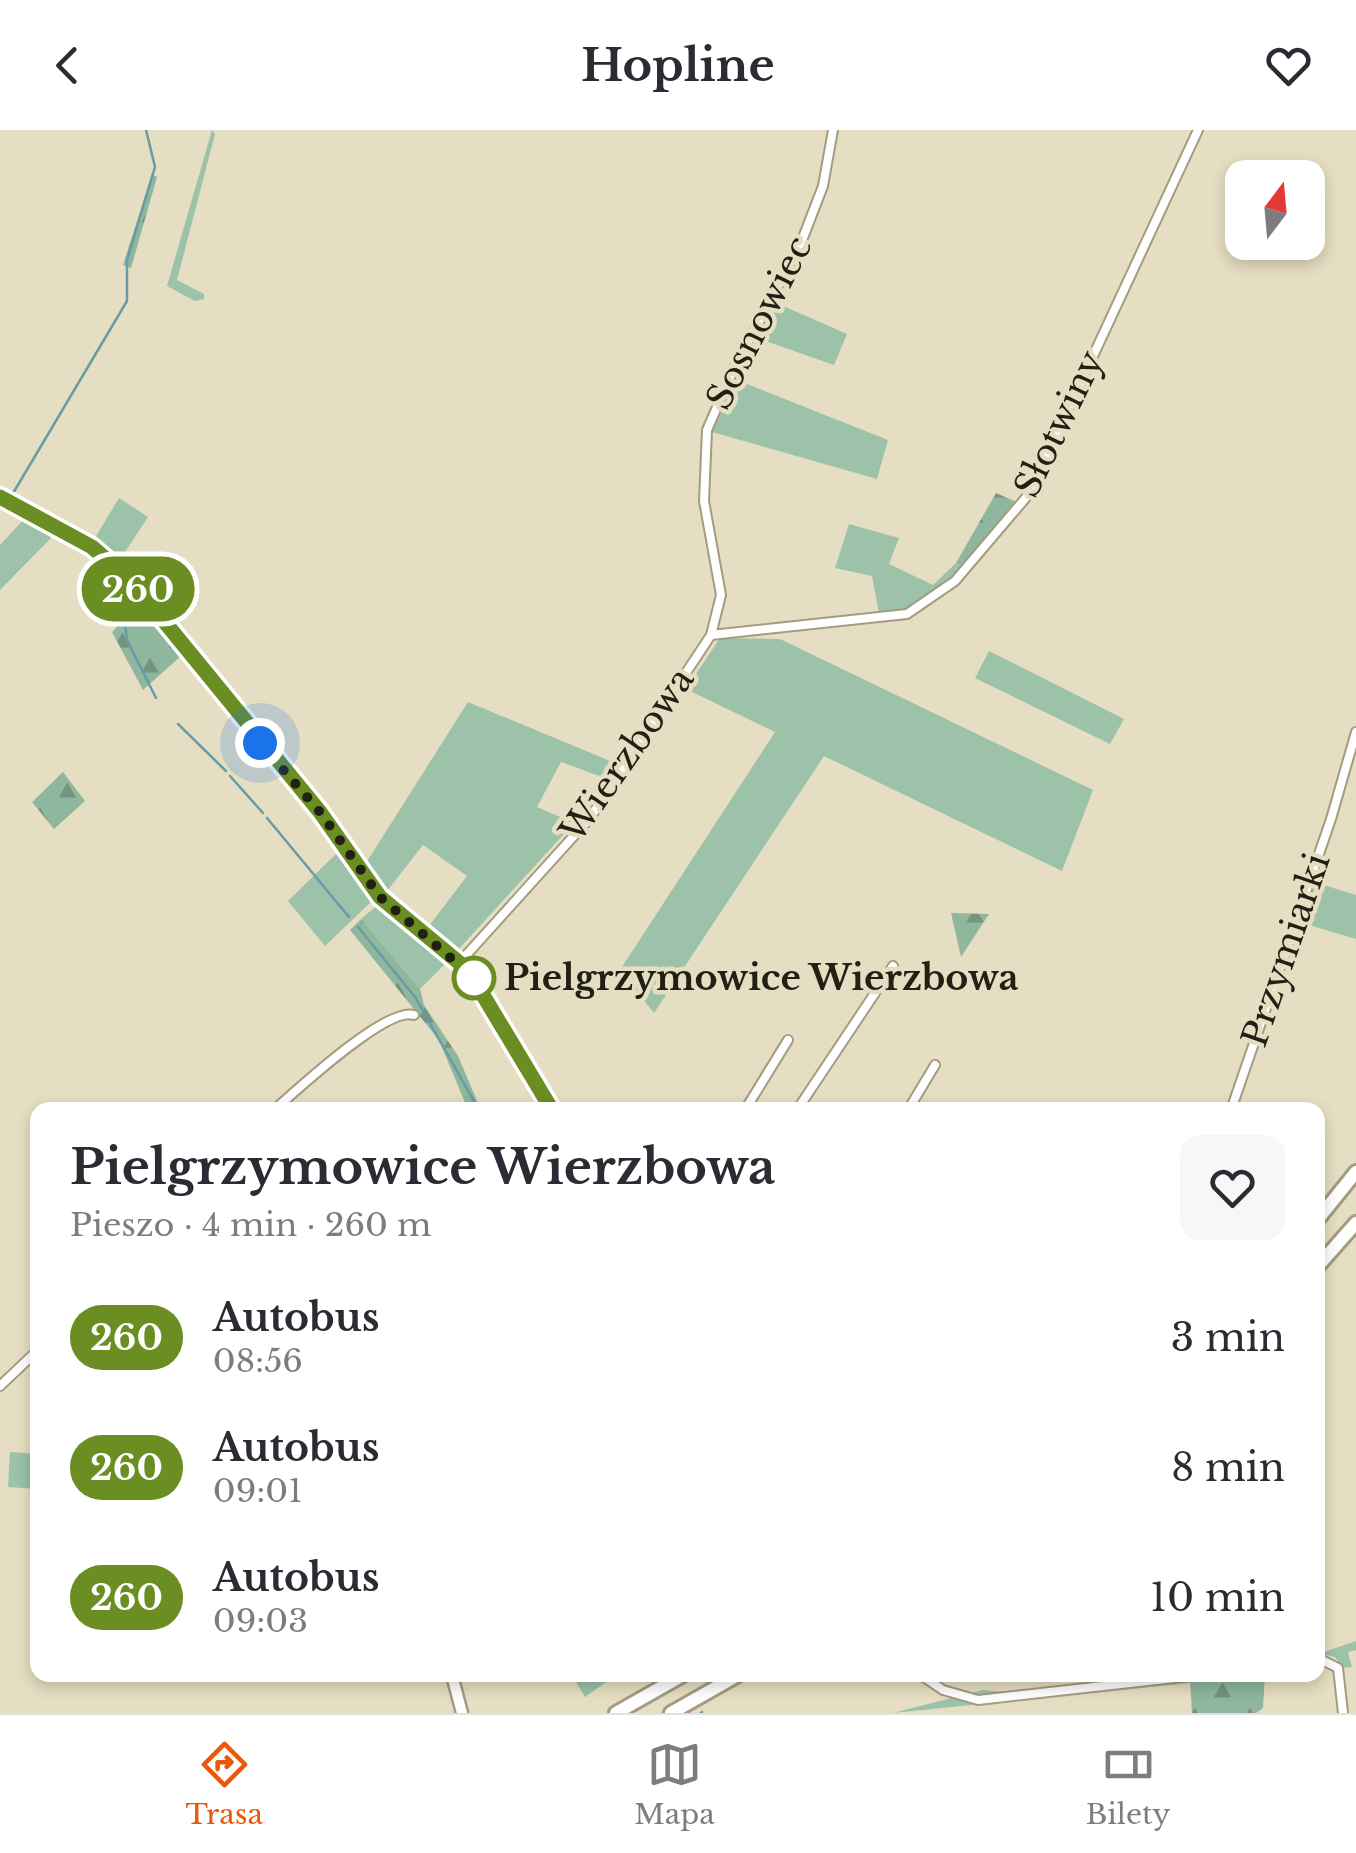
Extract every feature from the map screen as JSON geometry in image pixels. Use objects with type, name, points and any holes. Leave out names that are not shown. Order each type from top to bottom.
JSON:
[{"type":"highway","points":[[1325,1210],[1356,1172]]},
{"type":"highway","points":[[1325,1258],[1356,1223]]},
{"type":"highway","points":[[616,1713],[671,1682]]},
{"type":"highway","points":[[671,1713],[726,1682]]},
{"type":"street","name":"Sosnowiec","points":[[712,636],[722,602],[703,488],[707,430],[818,202],[833,130]]},
{"type":"street","name":"Słotwiny","points":[[712,636],[907,614],[954,581],[1028,494],[1198,130]]},
{"type":"street","points":[[0,497],[92,547],[124,574],[320,812],[380,897],[460,962],[547,1102]]},
{"type":"street","name":"Wierzbowa","points":[[460,962],[590,818],[712,636]]},
{"type":"street","name":"Przymiarki","points":[[1234,1102],[1330,823],[1356,732]]},
{"type":"street","points":[[803,1102],[893,966]]},
{"type":"street","points":[[283,1102],[332,1060],[392,1019],[403,1013],[414,1014]]},
{"type":"street","points":[[750,1102],[788,1040]]},
{"type":"street","points":[[913,1102],[935,1065]]},
{"type":"street","points":[[0,1386],[30,1358]]},
{"type":"street","points":[[1325,1662],[1338,1668],[1344,1713]]},
{"type":"street","points":[[454,1682],[462,1713]]},
{"type":"street","points":[[931,1682],[943,1690],[978,1700],[1139,1682]]},
{"type":"green space","points":[[212,130],[215,134],[177,280],[204,294],[204,299],[195,301],[167,286]]},
{"type":"green space","points":[[152,174],[157,177],[131,268],[123,265]]},
{"type":"green space","points":[[774,302],[847,334],[834,365],[757,338]]},
{"type":"green space","points":[[737,380],[888,440],[877,479],[712,432]]},
{"type":"green space","points":[[996,493],[1019,503],[963,568],[956,563]]},
{"type":"green space","points":[[119,498],[148,517],[121,558],[95,538]]},
{"type":"green space","points":[[25,518],[54,535],[0,590],[0,545]]},
{"type":"green space","points":[[849,524],[899,538],[889,564],[933,585],[956,563],[963,568],[908,609],[879,613],[872,576],[835,568]]},
{"type":"green space","points":[[137,605],[181,656],[143,690],[112,632]]},
{"type":"green space","points":[[720,638],[780,639],[1093,790],[1062,871],[824,756],[654,1013],[620,970],[775,732],[686,689]]},
{"type":"green space","points":[[989,651],[1124,719],[1110,744],[975,678]]},
{"type":"green space","points":[[468,702],[615,763],[605,778],[561,762],[537,807],[574,823],[457,951],[426,930],[467,876],[423,845],[387,891],[366,863]]},
{"type":"green space","points":[[63,772],[85,801],[54,829],[32,802]]},
{"type":"green space","points":[[340,850],[375,898],[325,946],[288,901]]},
{"type":"green space","points":[[1314,882],[1356,895],[1356,939],[1299,922]]},
{"type":"green space","points":[[380,903],[448,961],[420,989],[361,919]]},
{"type":"green space","points":[[951,913],[989,914],[961,957]]},
{"type":"green space","points":[[361,919],[420,989],[424,1005],[458,1056],[478,1102],[465,1102],[439,1040],[350,930]]},
{"type":"green space","points":[[10,1452],[30,1453],[30,1489],[8,1487]]},
{"type":"green space","points":[[1356,1641],[1356,1650],[1348,1652],[1352,1667],[1343,1668],[1325,1652]]},
{"type":"green space","points":[[576,1682],[606,1682],[585,1697]]},
{"type":"green space","points":[[1118,1682],[1190,1682],[893,1713],[983,1690],[1023,1693]]},
{"type":"green space","points":[[1190,1682],[1265,1682],[1263,1708],[1256,1713],[1192,1713]]},
{"type":"waterway","points":[[12,495],[127,301],[127,260],[155,167],[146,130]]},
{"type":"waterway","points":[[6,506],[18,512]]},
{"type":"waterway","points":[[119,578],[127,640],[156,698]]},
{"type":"waterway","points":[[178,724],[226,771]]},
{"type":"waterway","points":[[230,776],[263,813]]},
{"type":"waterway","points":[[267,818],[349,917]]},
{"type":"waterway","points":[[358,927],[415,997],[474,1102]]},
{"type":"bus line","name":"260","points":[[0,497],[92,547],[132,582],[320,812],[380,897],[410,926],[468,970],[547,1102]]},
{"type":"place","name":"Pielgrzymowice Wierzbowa","points":[[474,978]]},
{"type":"route","points":[[260,743],[320,812],[380,897],[474,978]]}]
